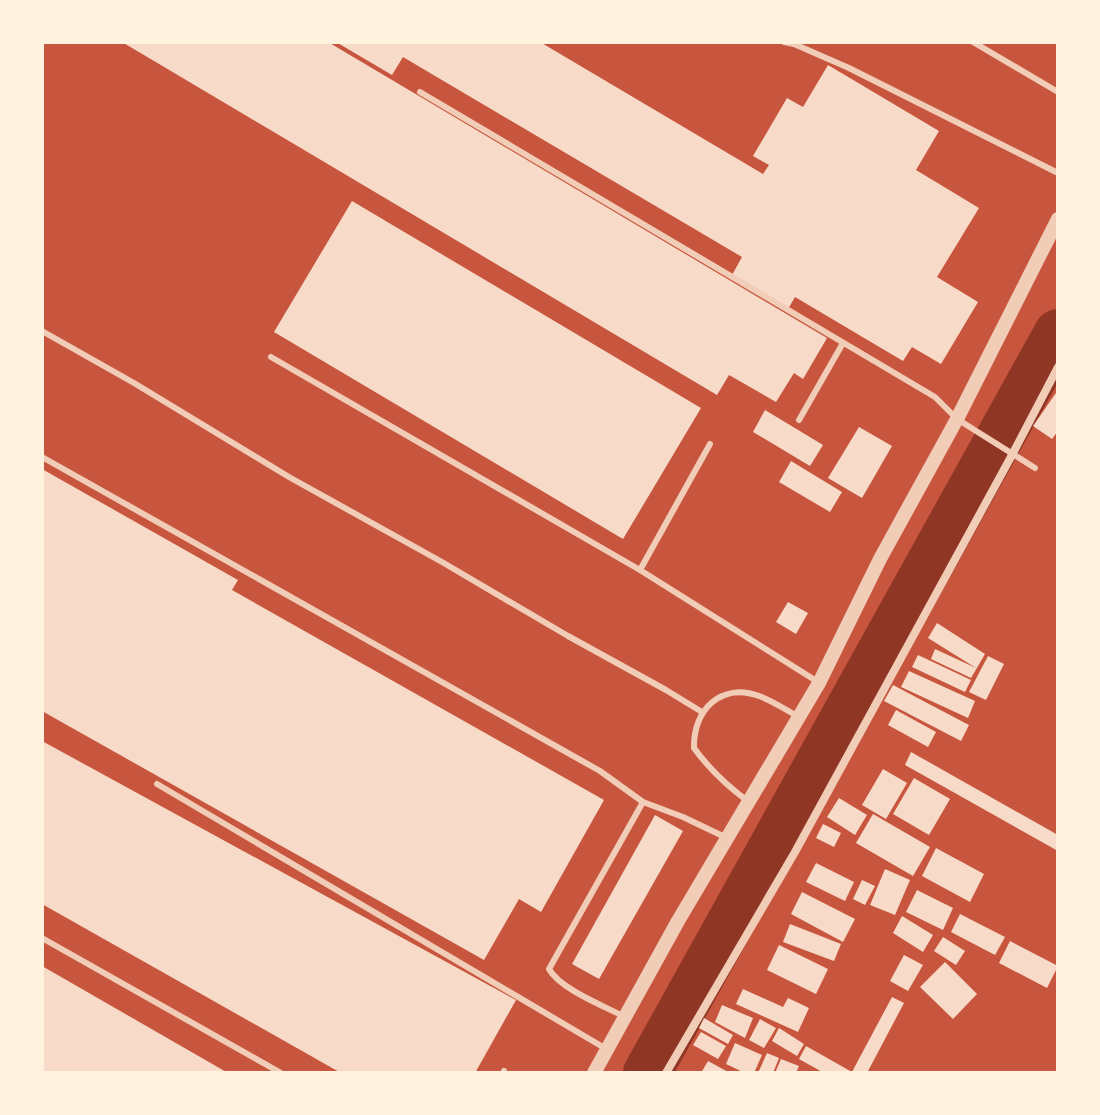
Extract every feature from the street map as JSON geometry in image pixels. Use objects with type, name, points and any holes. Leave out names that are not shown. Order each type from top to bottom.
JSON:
[{"type":"street","points":[[594,1073],[819,683],[880,559],[1051,247],[1058,219]]},
{"type":"street","points":[[666,1073],[795,852],[1008,452],[1058,367]]},
{"type":"lane","points":[[784,42],[849,68],[1058,173]]},
{"type":"lane","points":[[973,42],[1058,92]]},
{"type":"lane","points":[[420,92],[935,397],[957,419],[1035,468]]},
{"type":"lane","points":[[42,331],[289,477],[702,712]]},
{"type":"lane","points":[[799,420],[843,343]]},
{"type":"lane","points":[[271,357],[640,570],[819,683]]},
{"type":"lane","points":[[640,570],[710,444]]},
{"type":"lane","points":[[42,457],[600,771],[643,802],[727,838]]},
{"type":"lane","points":[[749,802],[708,768],[694,748],[696,726],[702,712],[725,694],[742,692],[758,695],[799,717]]},
{"type":"lane","points":[[157,784],[608,1050]]},
{"type":"lane","points":[[625,1017],[564,986],[549,969],[643,802]]},
{"type":"lane","points":[[42,938],[281,1073]]},
{"type":"building","points":[[122,42],[328,42],[827,338],[803,379],[794,373],[776,402],[729,375],[717,395]]},
{"type":"building","points":[[336,42],[540,42],[763,174],[769,165],[753,156],[787,98],[803,107],[828,65],[939,131],[916,170],[979,208],[937,277],[978,302],[941,364],[912,347],[903,361],[795,297],[788,309],[732,275],[742,257],[403,57],[392,75]]},
{"type":"building","points":[[352,201],[701,408],[623,539],[274,332]]},
{"type":"building","points":[[1058,390],[1058,431],[1052,439],[1033,426]]},
{"type":"building","points":[[765,410],[823,445],[810,466],[753,432]]},
{"type":"building","points":[[859,427],[892,446],[862,498],[828,478]]},
{"type":"building","points":[[791,461],[842,492],[830,512],[779,482]]},
{"type":"building","points":[[42,469],[238,580],[232,590],[604,800],[541,912],[519,899],[484,960],[42,711]]},
{"type":"building","points":[[788,602],[808,613],[796,634],[776,622]]},
{"type":"building","points":[[937,623],[985,654],[971,678],[931,659],[935,649],[976,668],[928,638]]},
{"type":"building","points":[[918,655],[971,680],[965,692],[912,667]]},
{"type":"building","points":[[988,656],[1004,664],[986,700],[969,692]]},
{"type":"building","points":[[909,671],[975,701],[968,718],[901,687]]},
{"type":"building","points":[[893,685],[969,725],[961,741],[884,701]]},
{"type":"building","points":[[896,710],[936,732],[928,747],[888,725]]},
{"type":"building","points":[[42,741],[516,1000],[475,1073],[341,1073],[42,904]]},
{"type":"building","points":[[911,752],[1058,835],[1058,851],[905,765]]},
{"type":"building","points":[[883,769],[907,783],[886,819],[862,805]]},
{"type":"building","points":[[914,778],[950,799],[929,835],[893,814]]},
{"type":"building","points":[[839,798],[867,815],[855,835],[827,817]]},
{"type":"building","points":[[873,814],[930,847],[913,876],[856,843]]},
{"type":"building","points":[[655,815],[683,831],[599,979],[572,964]]},
{"type":"building","points":[[823,824],[841,833],[834,847],[816,838]]},
{"type":"building","points":[[936,848],[984,874],[970,902],[922,876]]},
{"type":"building","points":[[816,863],[854,882],[845,901],[806,882]]},
{"type":"building","points":[[885,869],[910,880],[895,915],[870,905]]},
{"type":"building","points":[[862,880],[875,886],[865,905],[853,899]]},
{"type":"building","points":[[917,890],[953,908],[943,930],[906,912]]},
{"type":"building","points":[[802,892],[855,919],[843,942],[791,914]]},
{"type":"building","points":[[960,914],[1005,937],[995,955],[951,932]]},
{"type":"building","points":[[902,916],[933,935],[923,952],[893,933]]},
{"type":"building","points":[[790,924],[841,944],[834,961],[783,942]]},
{"type":"building","points":[[943,937],[965,951],[956,965],[934,951]]},
{"type":"building","points":[[1010,941],[1058,966],[1047,988],[999,963]]},
{"type":"building","points":[[779,945],[828,969],[816,994],[767,970]]},
{"type":"building","points":[[904,955],[923,965],[908,991],[890,981]]},
{"type":"building","points":[[945,962],[977,994],[953,1019],[920,987]]},
{"type":"building","points":[[42,966],[228,1073],[42,1073]]},
{"type":"building","points":[[743,989],[783,1007],[788,998],[809,1008],[798,1032],[736,1004]]},
{"type":"building","points":[[892,997],[904,1003],[867,1073],[824,1073],[799,1059],[806,1046],[852,1072]]},
{"type":"building","points":[[722,1005],[753,1018],[745,1038],[715,1022]]},
{"type":"building","points":[[704,1018],[733,1035],[728,1044],[699,1028]]},
{"type":"building","points":[[760,1019],[776,1028],[764,1048],[749,1040]]},
{"type":"building","points":[[779,1028],[804,1044],[797,1056],[772,1041]]},
{"type":"building","points":[[701,1032],[726,1046],[718,1059],[693,1045]]},
{"type":"building","points":[[735,1043],[762,1055],[754,1073],[745,1073],[726,1064]]},
{"type":"building","points":[[767,1053],[779,1058],[773,1073],[758,1073]]},
{"type":"building","points":[[781,1059],[799,1066],[796,1073],[775,1073]]},
{"type":"building","points":[[708,1061],[730,1073],[701,1073]]},
{"type":"waterway","points":[[647,1073],[1058,333]]}]
